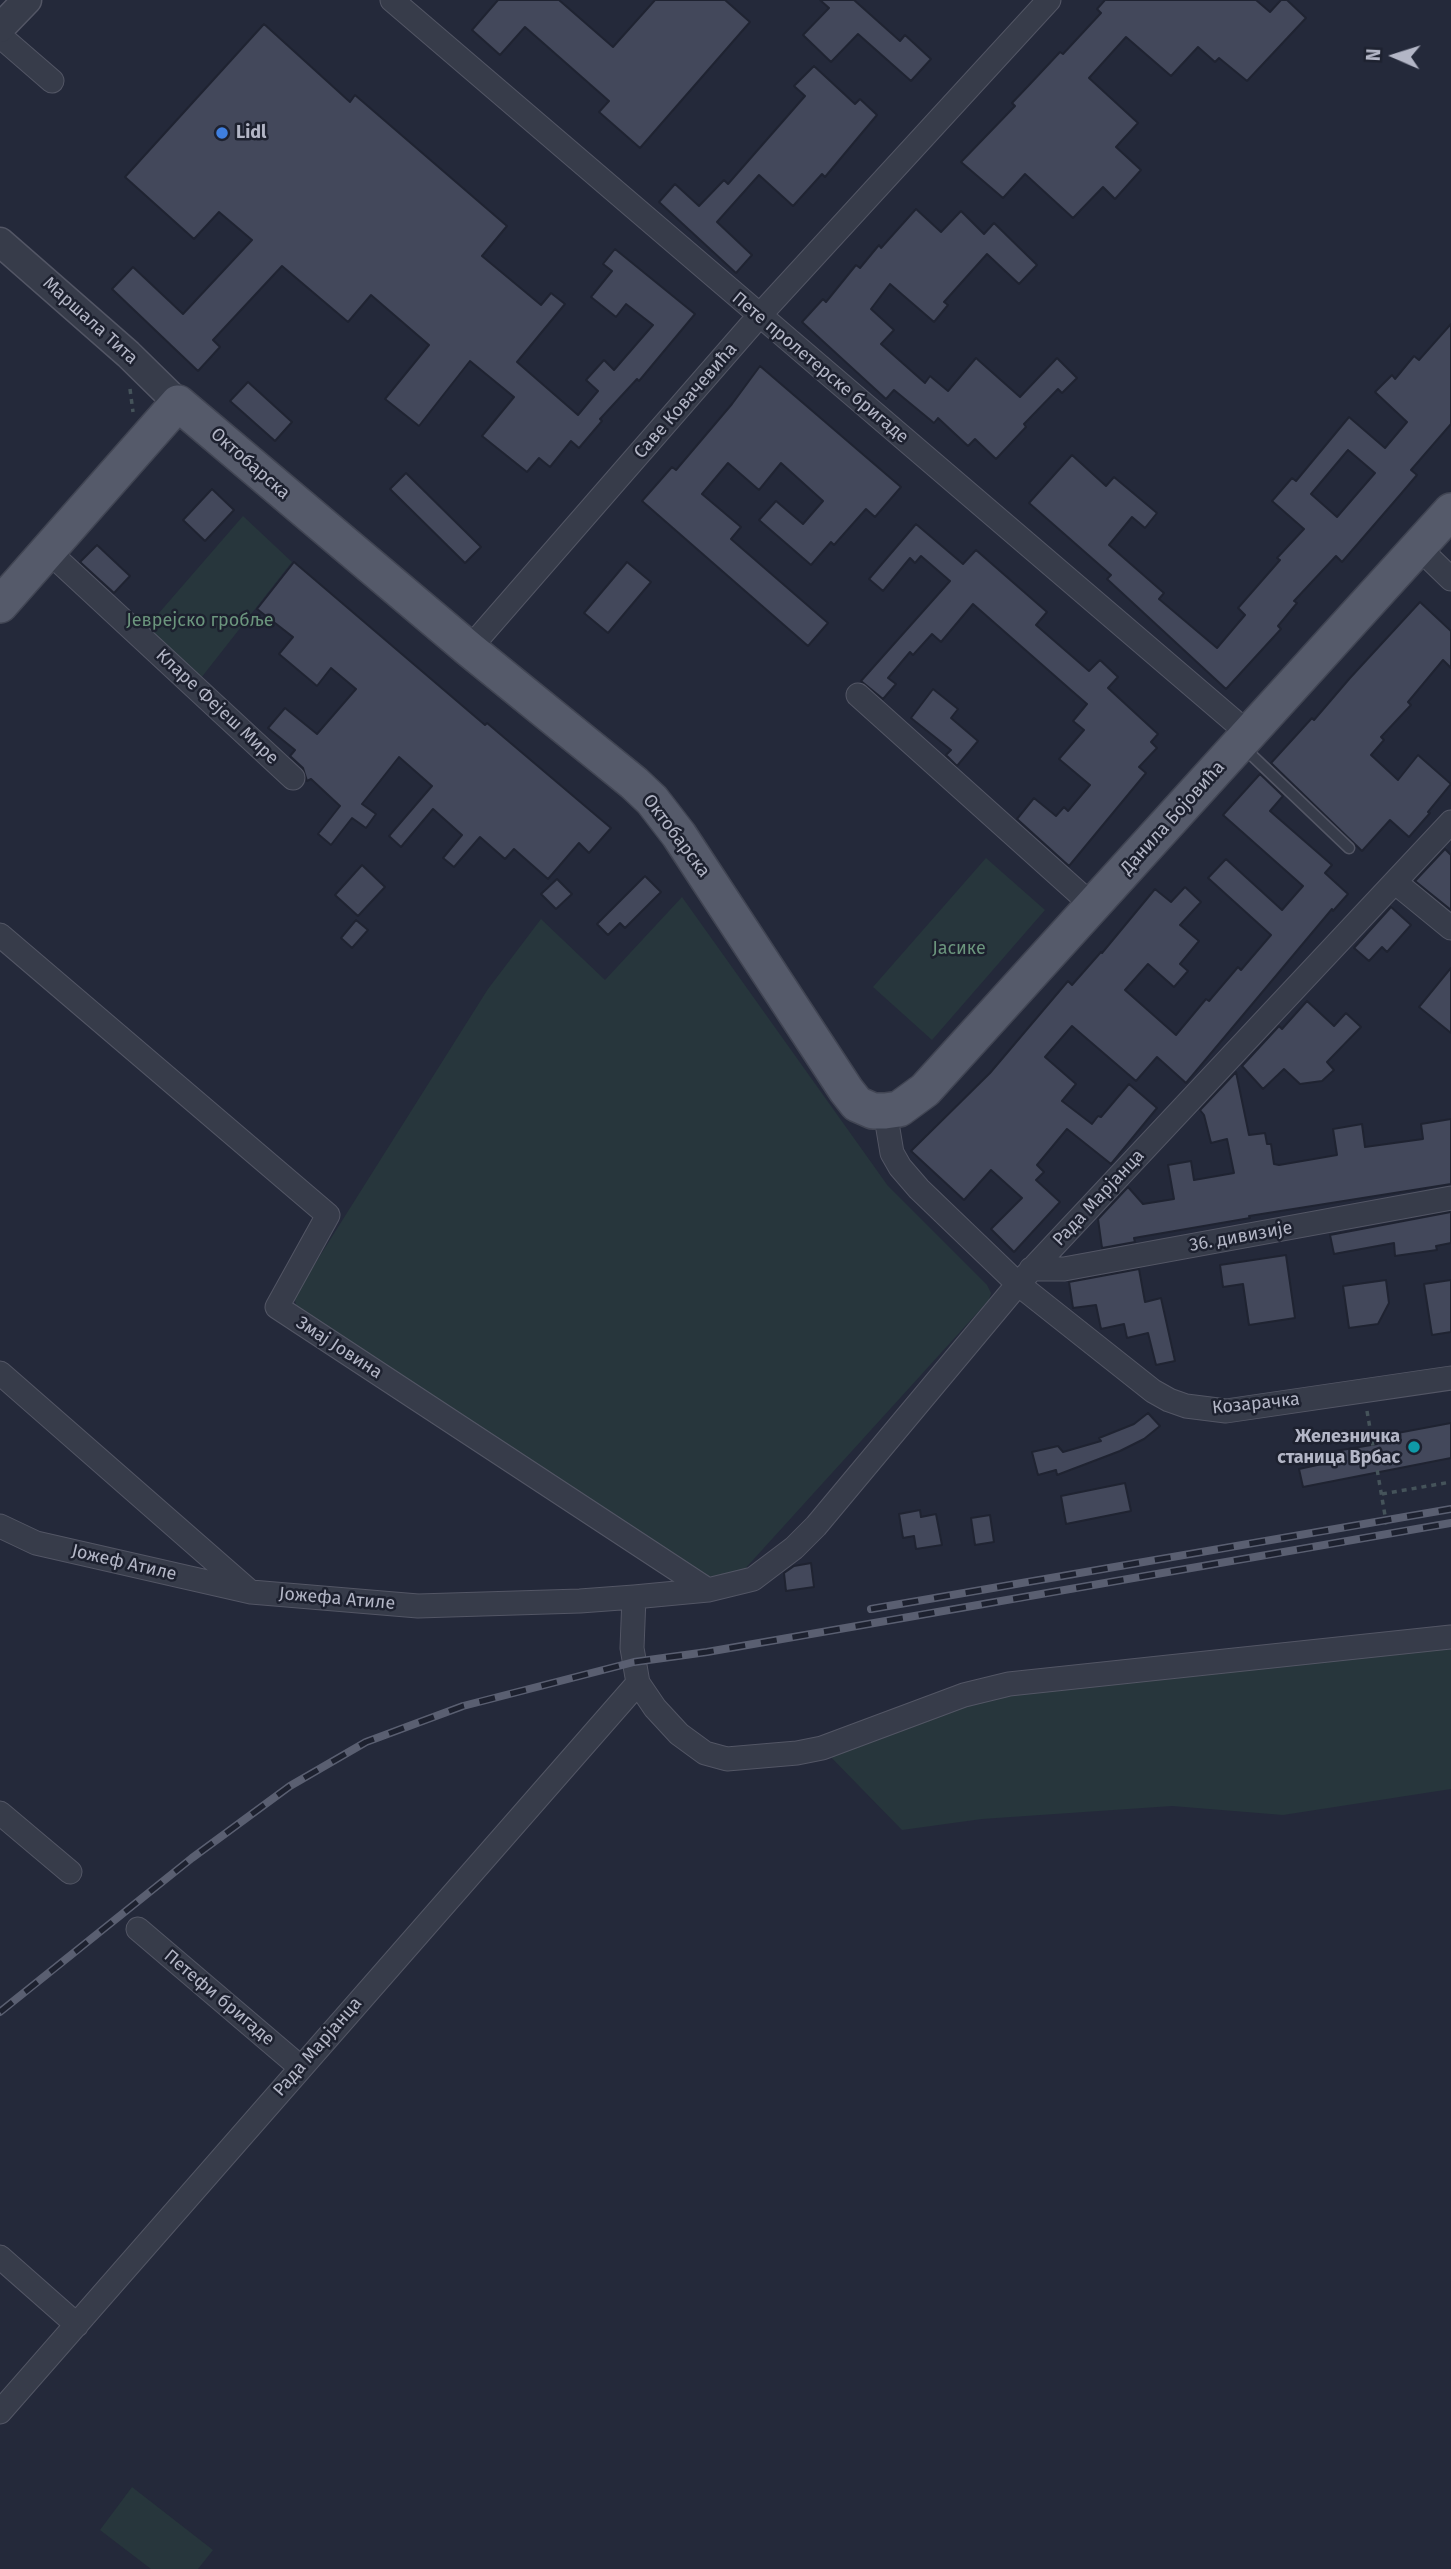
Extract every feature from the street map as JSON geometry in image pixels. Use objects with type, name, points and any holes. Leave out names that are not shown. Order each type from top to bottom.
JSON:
[{"type":"main road","points":[[0,605],[178,403]]},
{"type":"main road","name":"Октобарска","points":[[178,403],[652,800],[679,835],[851,1097],[865,1108],[885,1111]]},
{"type":"main road","name":"Данила Бојовића","points":[[885,1111],[899,1109],[925,1090],[1451,511]]},
{"type":"street","points":[[0,28],[27,0]]},
{"type":"street","name":"Пете пролетерске бригаде","points":[[392,0],[1245,739]]},
{"type":"street","name":"Саве Ковачевића","points":[[469,649],[759,316],[1049,0]]},
{"type":"street","points":[[0,36],[52,81]]},
{"type":"street","name":"Маршала Тита","points":[[0,242],[128,354],[178,403]]},
{"type":"street","points":[[1418,547],[1451,579]]},
{"type":"street","name":"Кларе Фејеш Мире","points":[[48,551],[293,778]]},
{"type":"street","points":[[858,695],[1093,906]]},
{"type":"street","name":"Рада Марјанца","points":[[753,1579],[794,1548],[816,1526],[1025,1276],[1451,822]]},
{"type":"street","points":[[1396,883],[1451,928]]},
{"type":"street","name":"Змај Јовина","points":[[0,935],[328,1214],[278,1307],[708,1590]]},
{"type":"street","points":[[885,1111],[892,1153],[900,1167],[919,1189],[1025,1276]]},
{"type":"street","name":"36. дивизије","points":[[1025,1276],[1451,1198]]},
{"type":"street","name":"Козарачка","points":[[1025,1276],[1153,1391],[1186,1406],[1226,1411],[1451,1378]]},
{"type":"street","points":[[0,1373],[251,1592]]},
{"type":"street","name":"Јожеф Атиле","points":[[0,1526],[36,1544],[251,1592]]},
{"type":"street","name":"Јожефа Атиле","points":[[251,1592],[418,1606],[634,1597],[708,1590],[753,1579]]},
{"type":"street","points":[[634,1597],[632,1648],[638,1683],[655,1708],[693,1745],[713,1756],[744,1759],[822,1748],[964,1695],[1009,1684],[1451,1637]]},
{"type":"street","name":"Рада Марјанца","points":[[0,2412],[638,1683]]},
{"type":"street","points":[[0,1813],[70,1872]]},
{"type":"street","name":"Петефи бригаде","points":[[138,1929],[300,2067]]},
{"type":"street","points":[[0,2257],[77,2325]]},
{"type":"lane","points":[[1245,739],[1349,848]]},
{"type":"path","points":[[1364,1391],[1387,1527]]},
{"type":"path","points":[[1382,1494],[1451,1482]]},
{"type":"green space","name":"Јеврејско гробље","points":[[243,516],[292,562],[201,678],[146,628]]},
{"type":"green space","name":"Јасике","points":[[986,858],[1045,910],[932,1040],[873,987]]},
{"type":"green space","points":[[682,897],[888,1186],[987,1285],[991,1293],[989,1300],[743,1571],[703,1578],[298,1312],[294,1297],[488,989],[541,919],[605,980]]},
{"type":"green space","points":[[1451,1637],[1451,1789],[1283,1815],[1172,1806],[982,1819],[902,1830],[822,1748],[964,1695]]},
{"type":"green space","points":[[132,2487],[213,2550],[198,2569],[151,2569],[100,2530]]},
{"type":"building","points":[[498,0],[559,0],[613,47],[655,0],[725,0],[750,22],[640,148],[599,112],[609,101],[525,27],[500,55],[472,30]]},
{"type":"building","points":[[820,0],[854,0],[900,41],[905,35],[931,59],[911,81],[858,34],[831,62],[803,35],[829,8]]},
{"type":"building","points":[[1105,0],[1256,0],[1270,12],[1281,0],[1287,0],[1306,18],[1247,81],[1219,58],[1215,62],[1198,47],[1171,76],[1126,37],[1089,78],[1138,123],[1116,147],[1141,170],[1115,199],[1103,187],[1073,218],[1025,174],[1003,198],[961,162],[1015,106],[1012,103],[1101,13],[1097,9]]},
{"type":"building","points":[[264,24],[350,102],[355,95],[507,226],[482,256],[541,305],[551,293],[565,304],[517,362],[578,415],[598,391],[586,380],[604,360],[614,370],[653,325],[626,304],[616,317],[591,297],[612,271],[603,264],[615,249],[695,314],[639,381],[637,379],[600,419],[602,421],[579,448],[571,441],[550,467],[539,458],[527,472],[482,436],[514,397],[470,361],[419,426],[385,399],[429,345],[371,295],[348,322],[282,266],[213,340],[220,347],[198,371],[112,289],[133,267],[183,314],[252,240],[219,212],[194,239],[125,177]]},
{"type":"building","points":[[814,66],[855,104],[860,99],[877,115],[825,177],[822,174],[793,206],[759,175],[717,222],[752,255],[736,273],[659,202],[675,184],[699,206],[724,180],[728,184],[805,96],[794,86]]},
{"type":"building","points":[[916,209],[941,232],[961,211],[984,234],[994,223],[1037,265],[1019,284],[987,254],[944,302],[948,305],[934,322],[890,284],[871,309],[894,330],[881,344],[925,383],[930,376],[948,391],[976,358],[1020,397],[1057,358],[1077,378],[1062,393],[1058,389],[1024,424],[1026,427],[996,459],[975,439],[968,446],[938,418],[934,423],[894,390],[886,399],[802,322],[823,299],[826,302],[856,265],[860,268],[879,245],[881,248]]},
{"type":"building","points":[[1451,324],[1451,424],[1411,470],[1417,475],[1342,562],[1336,556],[1294,601],[1297,603],[1278,626],[1281,629],[1226,689],[1107,579],[1111,575],[1029,503],[1072,455],[1106,486],[1114,477],[1157,513],[1145,528],[1132,517],[1109,545],[1164,593],[1159,599],[1217,648],[1245,615],[1238,608],[1280,560],[1277,558],[1304,529],[1272,501],[1292,478],[1296,481],[1349,417],[1385,448],[1407,422],[1375,392],[1392,375],[1395,379],[1414,356],[1419,360]],"holes":[[[1348,450],[1375,473],[1337,517],[1311,494]]]},
{"type":"building","points":[[760,366],[901,487],[875,517],[866,509],[834,545],[831,542],[811,565],[759,520],[776,501],[803,524],[823,501],[781,463],[759,490],[728,463],[702,494],[741,527],[731,539],[828,623],[808,646],[642,501],[672,467],[676,470]]},
{"type":"building","points":[[248,382],[292,422],[275,441],[230,401]]},
{"type":"building","points":[[406,473],[481,547],[465,563],[390,489]]},
{"type":"building","points":[[212,489],[234,510],[205,541],[183,520]]},
{"type":"building","points":[[916,524],[963,564],[976,550],[1047,612],[1036,625],[1089,671],[1100,660],[1118,677],[1108,688],[1158,734],[1151,742],[1157,748],[1139,767],[1146,773],[1069,866],[1017,819],[1034,798],[1056,816],[1064,807],[1068,811],[1090,785],[1059,759],[1084,730],[1073,721],[1087,704],[973,604],[941,642],[932,634],[913,655],[910,652],[888,678],[896,684],[883,699],[861,681],[950,581],[921,556],[915,563],[910,558],[883,591],[869,579]]},
{"type":"building","points":[[97,545],[130,576],[114,593],[80,562]]},
{"type":"building","points":[[294,562],[611,828],[589,853],[579,843],[548,879],[514,849],[505,859],[480,837],[454,867],[443,858],[462,835],[433,809],[401,847],[389,836],[432,786],[399,757],[362,804],[376,814],[366,828],[352,818],[331,845],[318,834],[340,806],[311,779],[307,781],[303,768],[290,756],[295,750],[268,728],[285,708],[317,734],[356,689],[331,668],[317,686],[279,654],[293,637],[257,609]]},
{"type":"building","points":[[627,562],[651,582],[608,633],[584,613]]},
{"type":"building","points":[[1420,602],[1451,631],[1451,668],[1443,660],[1408,702],[1411,705],[1381,737],[1384,740],[1371,755],[1398,780],[1418,755],[1451,784],[1409,837],[1390,820],[1362,851],[1271,763],[1312,718],[1314,720]]},
{"type":"building","points":[[933,689],[958,709],[951,718],[978,741],[957,766],[946,755],[951,750],[911,718]]},
{"type":"building","points":[[1260,774],[1283,796],[1270,811],[1332,865],[1325,873],[1348,894],[1333,911],[1332,909],[1186,1083],[1157,1057],[1136,1081],[1072,1026],[1045,1057],[1076,1084],[1062,1101],[1092,1124],[1129,1084],[1157,1108],[1111,1164],[1067,1129],[1037,1165],[1044,1172],[1036,1180],[1060,1202],[1014,1252],[991,1229],[1022,1198],[991,1170],[964,1200],[911,1151],[990,1073],[1068,981],[1072,985],[1102,953],[1155,889],[1171,902],[1185,887],[1201,902],[1180,925],[1199,941],[1180,964],[1188,971],[1174,987],[1148,964],[1125,990],[1176,1035],[1206,999],[1209,1001],[1238,967],[1241,970],[1271,935],[1208,878],[1226,859],[1282,910],[1303,886],[1223,815]]},
{"type":"building","points":[[1445,849],[1451,855],[1451,910],[1415,881]]},
{"type":"building","points":[[362,865],[385,887],[358,916],[335,895]]},
{"type":"building","points":[[645,876],[661,892],[625,928],[620,923],[608,935],[597,924]]},
{"type":"building","points":[[557,879],[572,894],[556,909],[541,894]]},
{"type":"building","points":[[1391,907],[1411,925],[1387,952],[1382,947],[1369,961],[1354,948]]},
{"type":"building","points":[[356,920],[368,930],[352,948],[341,938]]},
{"type":"building","points":[[1451,968],[1451,1033],[1419,1007]]},
{"type":"building","points":[[1307,1001],[1334,1026],[1346,1013],[1361,1027],[1327,1062],[1334,1070],[1322,1081],[1300,1084],[1284,1069],[1263,1089],[1242,1066],[1279,1026],[1282,1029]]},
{"type":"building","points":[[1236,1072],[1249,1135],[1265,1133],[1267,1144],[1271,1144],[1274,1164],[1337,1155],[1333,1129],[1362,1124],[1365,1147],[1423,1139],[1421,1124],[1451,1119],[1451,1184],[1249,1216],[1250,1218],[1134,1238],[1135,1242],[1102,1248],[1098,1219],[1128,1187],[1143,1204],[1174,1199],[1168,1165],[1191,1161],[1194,1180],[1234,1173],[1227,1139],[1211,1143],[1204,1115],[1200,1110]]},
{"type":"building","points":[[1451,1212],[1451,1243],[1436,1246],[1437,1250],[1395,1256],[1394,1243],[1334,1254],[1330,1235]]},
{"type":"building","points":[[1286,1255],[1295,1318],[1249,1325],[1243,1284],[1223,1287],[1220,1265]]},
{"type":"building","points":[[1139,1269],[1145,1302],[1161,1298],[1175,1361],[1156,1365],[1148,1333],[1127,1338],[1124,1324],[1101,1329],[1096,1305],[1073,1308],[1069,1282]]},
{"type":"building","points":[[1386,1280],[1389,1303],[1378,1324],[1349,1328],[1343,1286]]},
{"type":"building","points":[[1451,1280],[1451,1332],[1432,1335],[1424,1284]]},
{"type":"building","points":[[1148,1413],[1160,1426],[1144,1439],[1057,1475],[1056,1470],[1038,1475],[1032,1452],[1058,1446],[1063,1452],[1101,1441],[1099,1438],[1134,1424]]},
{"type":"building","points":[[1451,1423],[1451,1458],[1303,1487],[1299,1469],[1331,1462],[1330,1452],[1377,1444],[1376,1437]]},
{"type":"building","points":[[1125,1483],[1131,1511],[1066,1524],[1061,1496]]},
{"type":"building","points":[[920,1510],[921,1517],[936,1514],[942,1545],[916,1549],[914,1536],[903,1538],[899,1514]]},
{"type":"building","points":[[990,1515],[994,1542],[975,1545],[971,1518]]},
{"type":"building","points":[[811,1563],[814,1587],[786,1591],[784,1573],[794,1566]]},
{"type":"railway","points":[[871,1609],[1451,1509]]},
{"type":"railway","points":[[0,2012],[192,1858],[290,1786],[366,1742],[463,1706],[634,1662],[707,1652],[1451,1523]]},
{"type":"place","name":"Lidl","points":[[222,133]]},
{"type":"place","name":"Железничка станица Врбас","points":[[1414,1447]]}]
